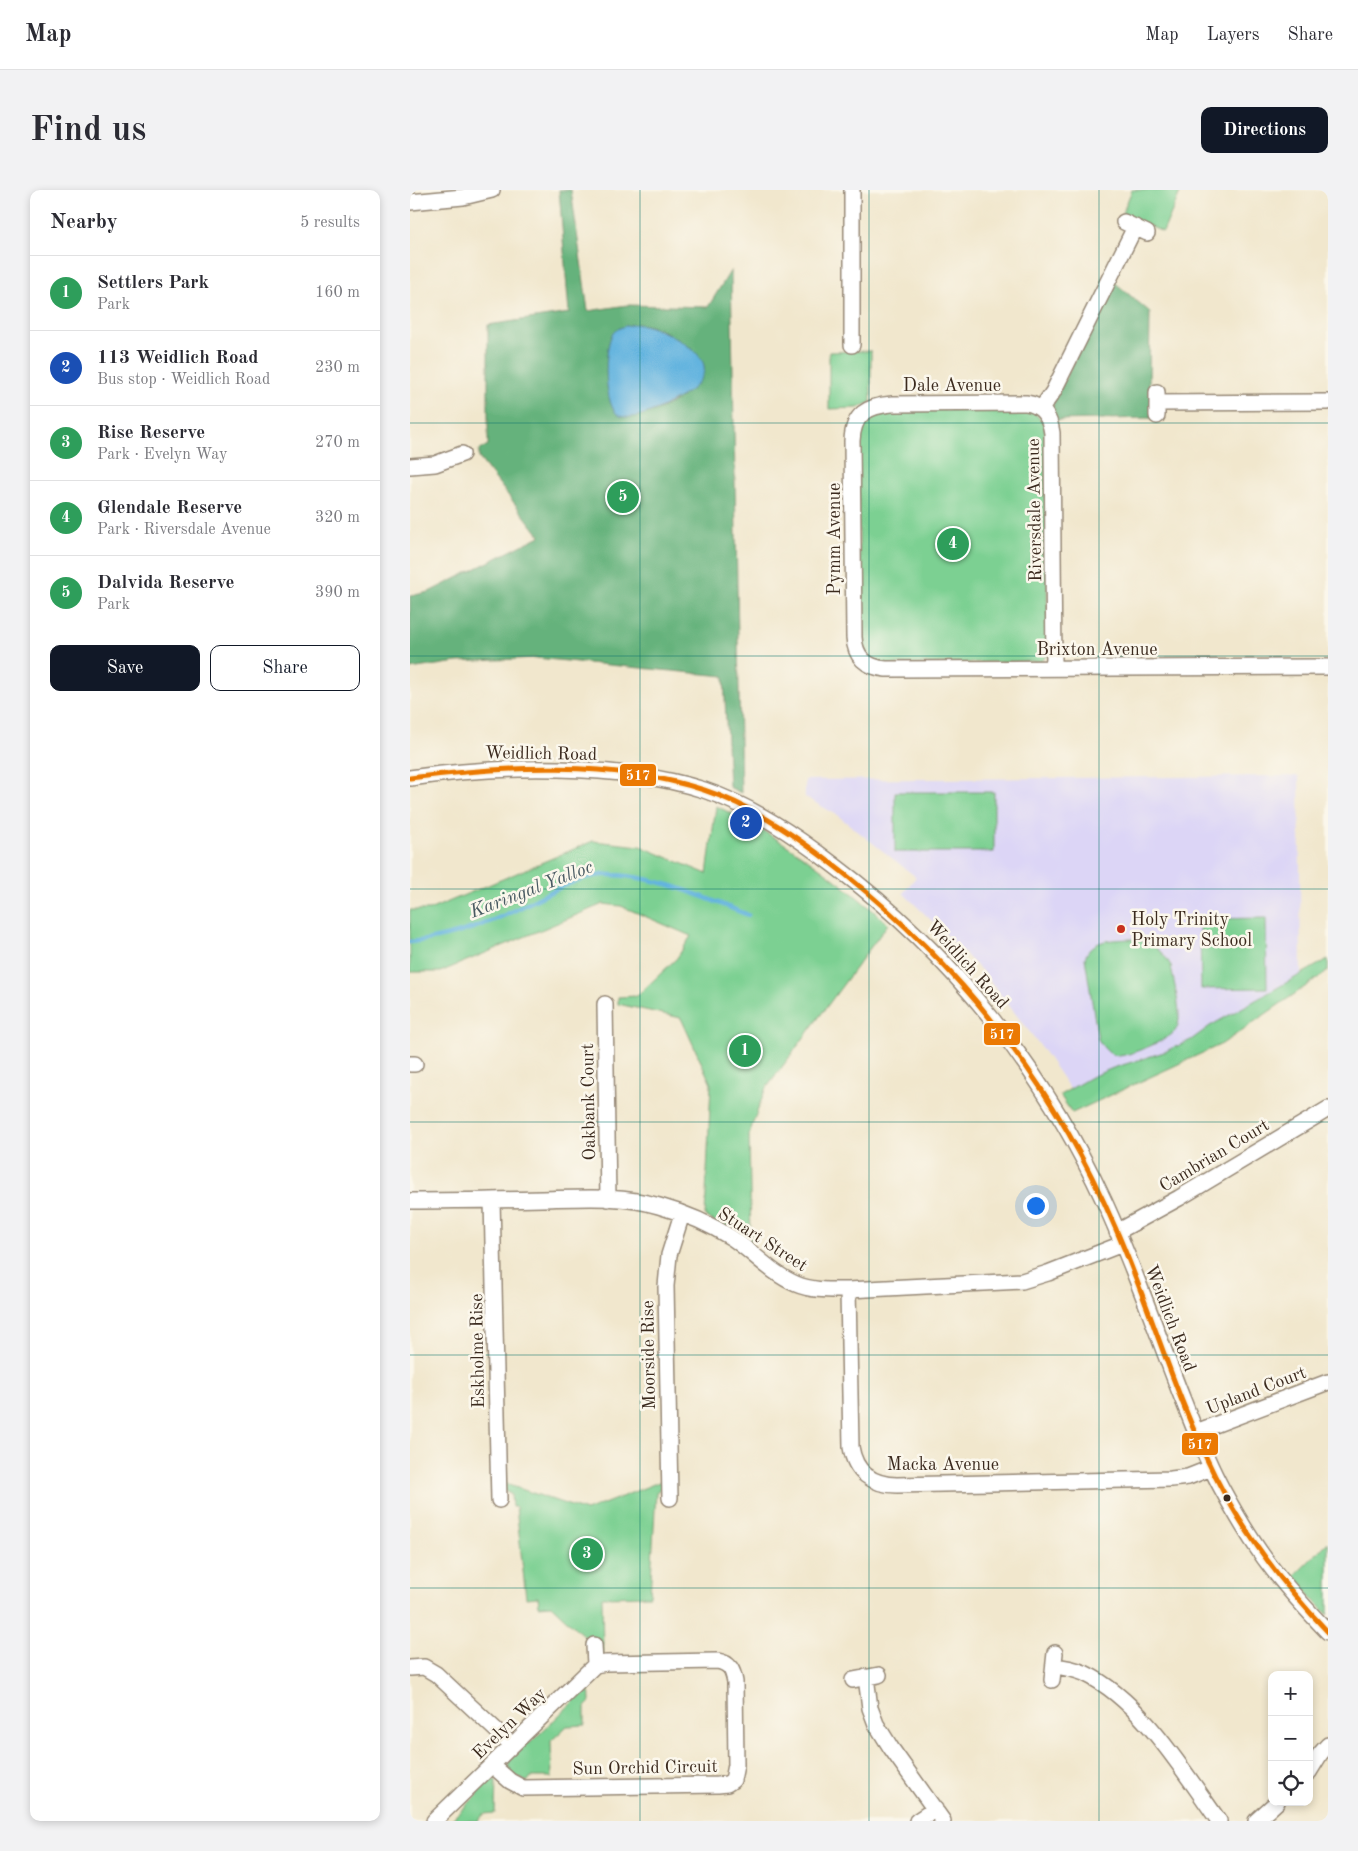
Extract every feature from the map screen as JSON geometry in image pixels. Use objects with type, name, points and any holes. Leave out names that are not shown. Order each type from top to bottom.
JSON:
[{"type":"street","points":[[410,202],[462,196],[492,190]]},
{"type":"street","points":[[852,190],[852,345]]},
{"type":"street","points":[[1041,409],[1053,392],[1136,228]]},
{"type":"street","points":[[1157,404],[1328,402]]},
{"type":"street","name":"Dale Avenue","points":[[862,413],[875,406],[892,404],[1026,403],[1037,405],[1041,409]]},
{"type":"street","name":"Riversdale Avenue","points":[[1041,409],[1050,422],[1052,433],[1054,668]]},
{"type":"street","name":"Pymm Avenue","points":[[862,413],[857,419],[852,433],[854,636],[855,649],[866,664]]},
{"type":"street","points":[[410,466],[435,464],[462,454]]},
{"type":"street","name":"Brixton Avenue","points":[[866,664],[886,669],[1328,667]]},
{"type":"street","name":"Weidlich Road","points":[[410,778],[467,771],[539,769],[584,771],[653,778],[707,791],[732,801],[785,830],[828,860],[893,913],[941,960],[977,1000],[1022,1057],[1057,1111],[1086,1164],[1120,1238],[1211,1468],[1234,1511],[1264,1558],[1280,1580],[1328,1632]]},
{"type":"street","name":"Oakbank Court","points":[[605,1004],[608,1199]]},
{"type":"street","name":"Cambrian Court","points":[[1120,1238],[1172,1202],[1328,1109]]},
{"type":"street","name":"Stuart Street","points":[[410,1201],[608,1199],[649,1204],[682,1214],[730,1237],[777,1274],[796,1285],[822,1290],[1022,1281],[1048,1273],[1120,1238]]},
{"type":"street","name":"Eskholme Rise","points":[[492,1200],[499,1500]]},
{"type":"street","name":"Moorside Rise","points":[[670,1498],[666,1286],[669,1255],[682,1214]]},
{"type":"street","name":"Macka Avenue","points":[[848,1290],[851,1447],[856,1464],[861,1472],[880,1484],[1171,1479],[1188,1477],[1211,1468]]},
{"type":"street","name":"Upland Court","points":[[1196,1432],[1328,1382]]},
{"type":"street","points":[[594,1645],[595,1665]]},
{"type":"street","name":"Sun Orchid Circuit","points":[[492,1765],[510,1781],[523,1788],[718,1785],[727,1784],[733,1780],[736,1765],[735,1682],[734,1672],[730,1666],[717,1661],[606,1663],[595,1665]]},
{"type":"street","name":"Evelyn Way","points":[[434,1821],[595,1665]]},
{"type":"street","points":[[1054,1667],[1074,1670],[1090,1676],[1132,1708],[1162,1742],[1218,1821]]},
{"type":"street","points":[[410,1668],[424,1668],[436,1674],[512,1745]]},
{"type":"street","points":[[866,1677],[870,1708],[876,1724],[939,1815],[917,1821]]},
{"type":"street","points":[[1313,1767],[1320,1754],[1328,1745]]},
{"type":"street","points":[[1313,1770],[1328,1764]]},
{"type":"street","points":[[1256,1821],[1273,1806]]},
{"type":"shaded area","name":"Holy Trinity Primary School","points":[[1299,776],[1301,975],[1210,1026],[1191,1040],[1164,1052],[1091,1077],[1070,1089],[1036,1040],[982,971],[903,893],[916,877],[837,815],[805,797],[805,780]]},
{"type":"green space","points":[[559,190],[571,190],[588,311],[627,305],[708,307],[731,270],[741,793],[729,787],[724,676],[536,658],[457,662],[410,669],[410,596],[429,592],[540,536],[479,458],[479,450],[488,445],[488,325],[569,313]],"holes":[[[630,325],[646,325],[669,334],[696,353],[702,377],[687,393],[677,400],[646,414],[624,417]]]},
{"type":"green space","points":[[1132,190],[1181,190],[1163,232],[1122,214]]},
{"type":"green space","points":[[1113,281],[1150,312],[1149,390],[1152,390],[1152,418],[1055,420],[1052,406]]},
{"type":"green space","points":[[871,351],[871,402],[858,408],[829,409],[829,352]]},
{"type":"green space","points":[[1031,409],[1045,424],[1048,655],[1041,661],[885,665],[872,661],[860,645],[858,430],[861,422],[880,410]]},
{"type":"green space","points":[[895,792],[994,792],[994,852],[895,852]]},
{"type":"green space","points":[[716,806],[763,830],[785,844],[828,874],[888,924],[765,1090],[749,1134],[751,1243],[705,1216],[711,1084],[681,1018],[618,1004],[618,997],[637,996],[677,958],[691,936],[621,906],[603,904],[440,972],[410,972],[410,910],[429,910],[593,841],[640,846],[707,874]]},
{"type":"green space","points":[[1266,918],[1267,988],[1201,989],[1200,919]]},
{"type":"green space","points":[[1132,939],[1150,944],[1168,960],[1175,987],[1179,1019],[1176,1029],[1168,1037],[1138,1051],[1118,1056],[1104,1048],[1098,1039],[1085,958],[1088,951],[1098,943]]},
{"type":"green space","points":[[1328,959],[1328,971],[1222,1044],[1072,1113],[1060,1095],[1091,1077],[1164,1052],[1191,1040],[1210,1026]]},
{"type":"green space","points":[[664,1480],[664,1486],[656,1492],[650,1596],[602,1597],[603,1656],[598,1640],[588,1640],[551,1605],[539,1606],[538,1597],[526,1598],[516,1507],[512,1507],[511,1494],[506,1492],[503,1483],[586,1511]]},
{"type":"green space","points":[[1328,1542],[1328,1615],[1293,1577]]},
{"type":"green space","points":[[589,1678],[590,1702],[585,1707],[585,1725],[567,1726],[551,1741],[552,1779],[550,1777],[531,1777],[527,1782],[511,1774],[509,1765],[513,1754],[523,1743],[530,1743],[576,1699],[576,1691]]},
{"type":"green space","points":[[490,1780],[496,1780],[495,1813],[484,1814],[478,1821],[450,1821],[477,1795],[477,1788]]},
{"type":"water","points":[[638,324],[656,329],[690,347],[704,364],[704,372],[699,382],[681,396],[660,408],[639,416],[626,417],[620,416],[614,411],[610,402],[606,377],[607,351],[615,331],[624,326]]},
{"type":"waterway","name":"Karingal Yalloc","points":[[410,942],[446,936],[482,925],[566,885],[603,875],[621,875],[659,882],[748,915]]},
{"type":"transit line","name":"517","points":[[410,778],[483,771],[558,768],[595,770],[669,780],[723,797],[760,815],[830,862],[889,912],[929,950],[967,991],[1035,1079],[1064,1126],[1091,1175],[1115,1227],[1175,1384],[1215,1476],[1239,1519],[1280,1578],[1328,1632]]},
{"type":"place","name":"Dalvida Reserve","points":[[623,497]]},
{"type":"place","name":"Glendale Reserve","points":[[953,544]]},
{"type":"place","name":"113 Weidlich Road","points":[[746,823]]},
{"type":"place","name":"Holy Trinity Primary School","points":[[1121,929]]},
{"type":"place","name":"Settlers Park","points":[[745,1051]]},
{"type":"place","name":"Rise Reserve","points":[[587,1554]]}]
